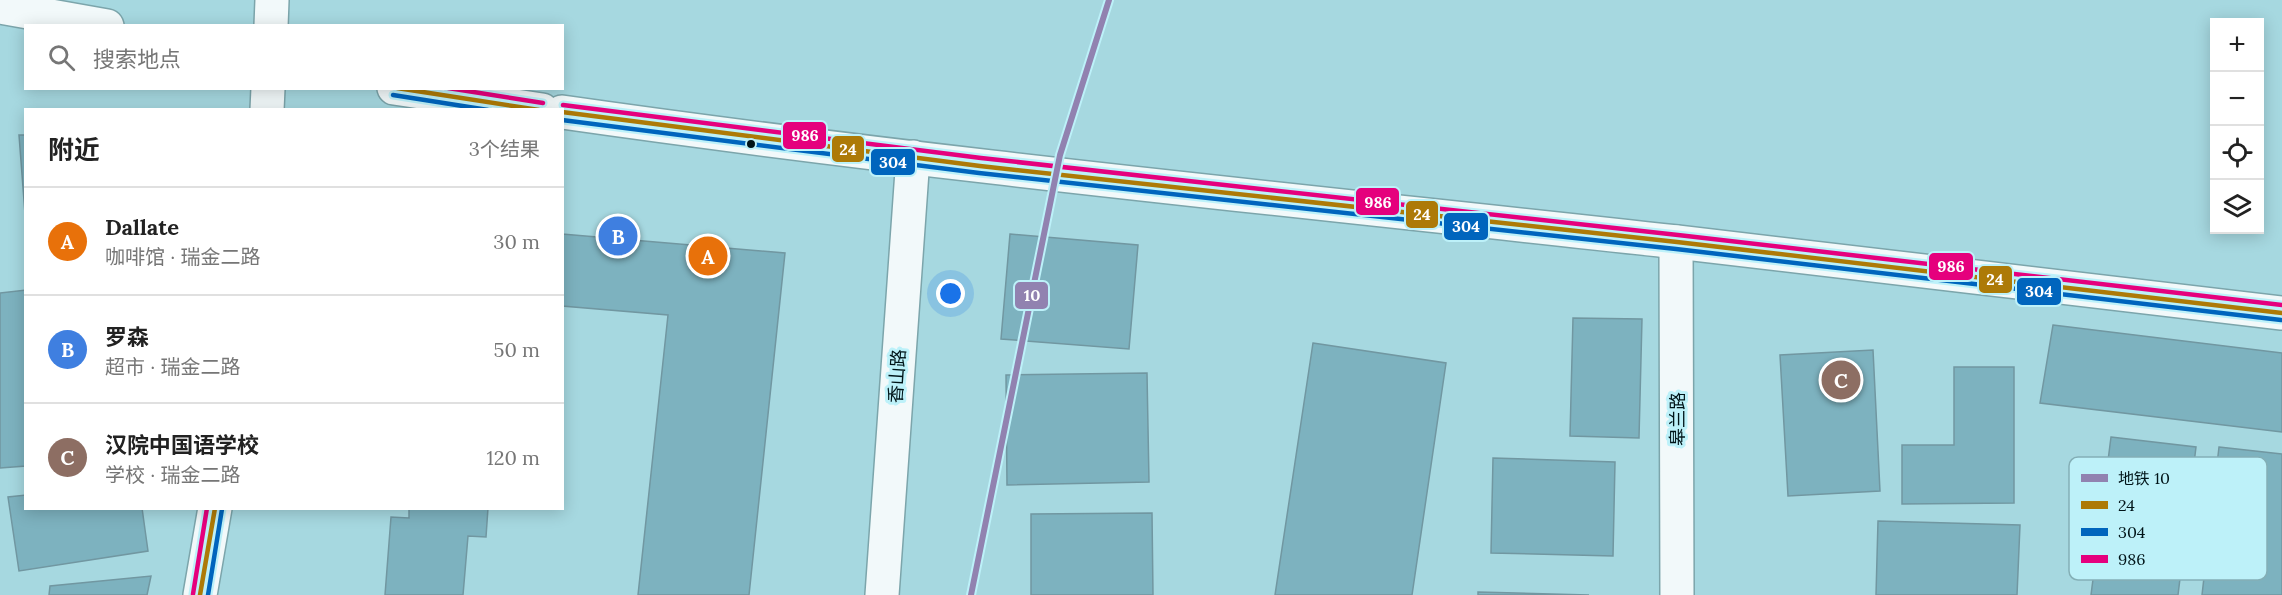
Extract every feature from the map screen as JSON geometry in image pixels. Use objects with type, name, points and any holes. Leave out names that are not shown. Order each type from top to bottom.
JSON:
[{"type":"main road","points":[[271,24],[272,0]]},
{"type":"main road","points":[[0,7],[97,24]]},
{"type":"main road","points":[[267,108],[268,90]]},
{"type":"main road","points":[[407,90],[529,108]]},
{"type":"main road","points":[[564,112],[753,140],[1350,209],[1676,242],[2282,313]]},
{"type":"main road","name":"香山路","points":[[882,595],[913,157]]},
{"type":"main road","name":"皋兰路","points":[[1676,242],[1677,595]]},
{"type":"main road","points":[[200,595],[214,510]]},
{"type":"building","points":[[19,135],[24,135],[24,201]]},
{"type":"building","points":[[564,234],[785,253],[749,595],[638,595],[668,315],[564,306]]},
{"type":"building","points":[[1010,234],[1138,245],[1129,349],[1001,339]]},
{"type":"building","points":[[24,290],[24,466],[0,468],[0,293]]},
{"type":"building","points":[[1573,318],[1642,319],[1639,438],[1570,436]]},
{"type":"building","points":[[2053,325],[2282,353],[2282,432],[2040,403]]},
{"type":"building","points":[[1313,343],[1446,363],[1412,595],[1275,595]]},
{"type":"building","points":[[1873,350],[1880,491],[1788,496],[1780,355]]},
{"type":"building","points":[[1954,367],[2014,367],[2014,503],[1902,504],[1902,445],[1954,445]]},
{"type":"building","points":[[1147,373],[1149,482],[1007,485],[1006,375]]},
{"type":"building","points":[[2111,437],[2196,447],[2195,457],[2108,457]]},
{"type":"building","points":[[2219,447],[2282,454],[2282,595],[2202,595],[2204,580],[2267,580],[2267,457],[2218,457]]},
{"type":"building","points":[[1493,458],[1615,462],[1613,556],[1491,553]]},
{"type":"building","points":[[24,495],[24,510],[142,510],[148,551],[19,571],[8,497]]},
{"type":"building","points":[[409,510],[488,510],[486,537],[468,536],[463,595],[385,595],[391,517],[409,518]]},
{"type":"building","points":[[1152,513],[1153,595],[1031,595],[1031,514]]},
{"type":"building","points":[[1878,521],[2020,525],[2017,595],[1876,595]]},
{"type":"building","points":[[151,576],[147,595],[49,595],[50,586]]},
{"type":"building","points":[[2093,580],[2180,580],[2178,595],[2091,595]]},
{"type":"building","points":[[1478,592],[1589,595],[1478,595]]},
{"type":"metro line","name":"10","points":[[971,595],[1060,155],[1109,0]]},
{"type":"transit line","name":"24","points":[[410,90],[526,108]]},
{"type":"transit line","name":"986","points":[[461,90],[543,103]]},
{"type":"transit line","name":"304","points":[[393,95],[475,108]]},
{"type":"transit line","name":"986","points":[[563,105],[981,158],[2282,305]]},
{"type":"transit line","name":"24","points":[[564,112],[980,166],[1677,242],[2282,313]]},
{"type":"transit line","name":"304","points":[[564,120],[979,173],[1676,249],[2281,320]]},
{"type":"transit line","name":"986","points":[[193,594],[207,510]]},
{"type":"transit line","name":"24","points":[[200,595],[215,510]]},
{"type":"transit line","name":"304","points":[[208,595],[222,510]]},
{"type":"place","name":"罗森","points":[[618,236]]},
{"type":"place","name":"Dallate","points":[[708,256]]},
{"type":"place","name":"汉院中国语学校","points":[[1841,380]]}]
